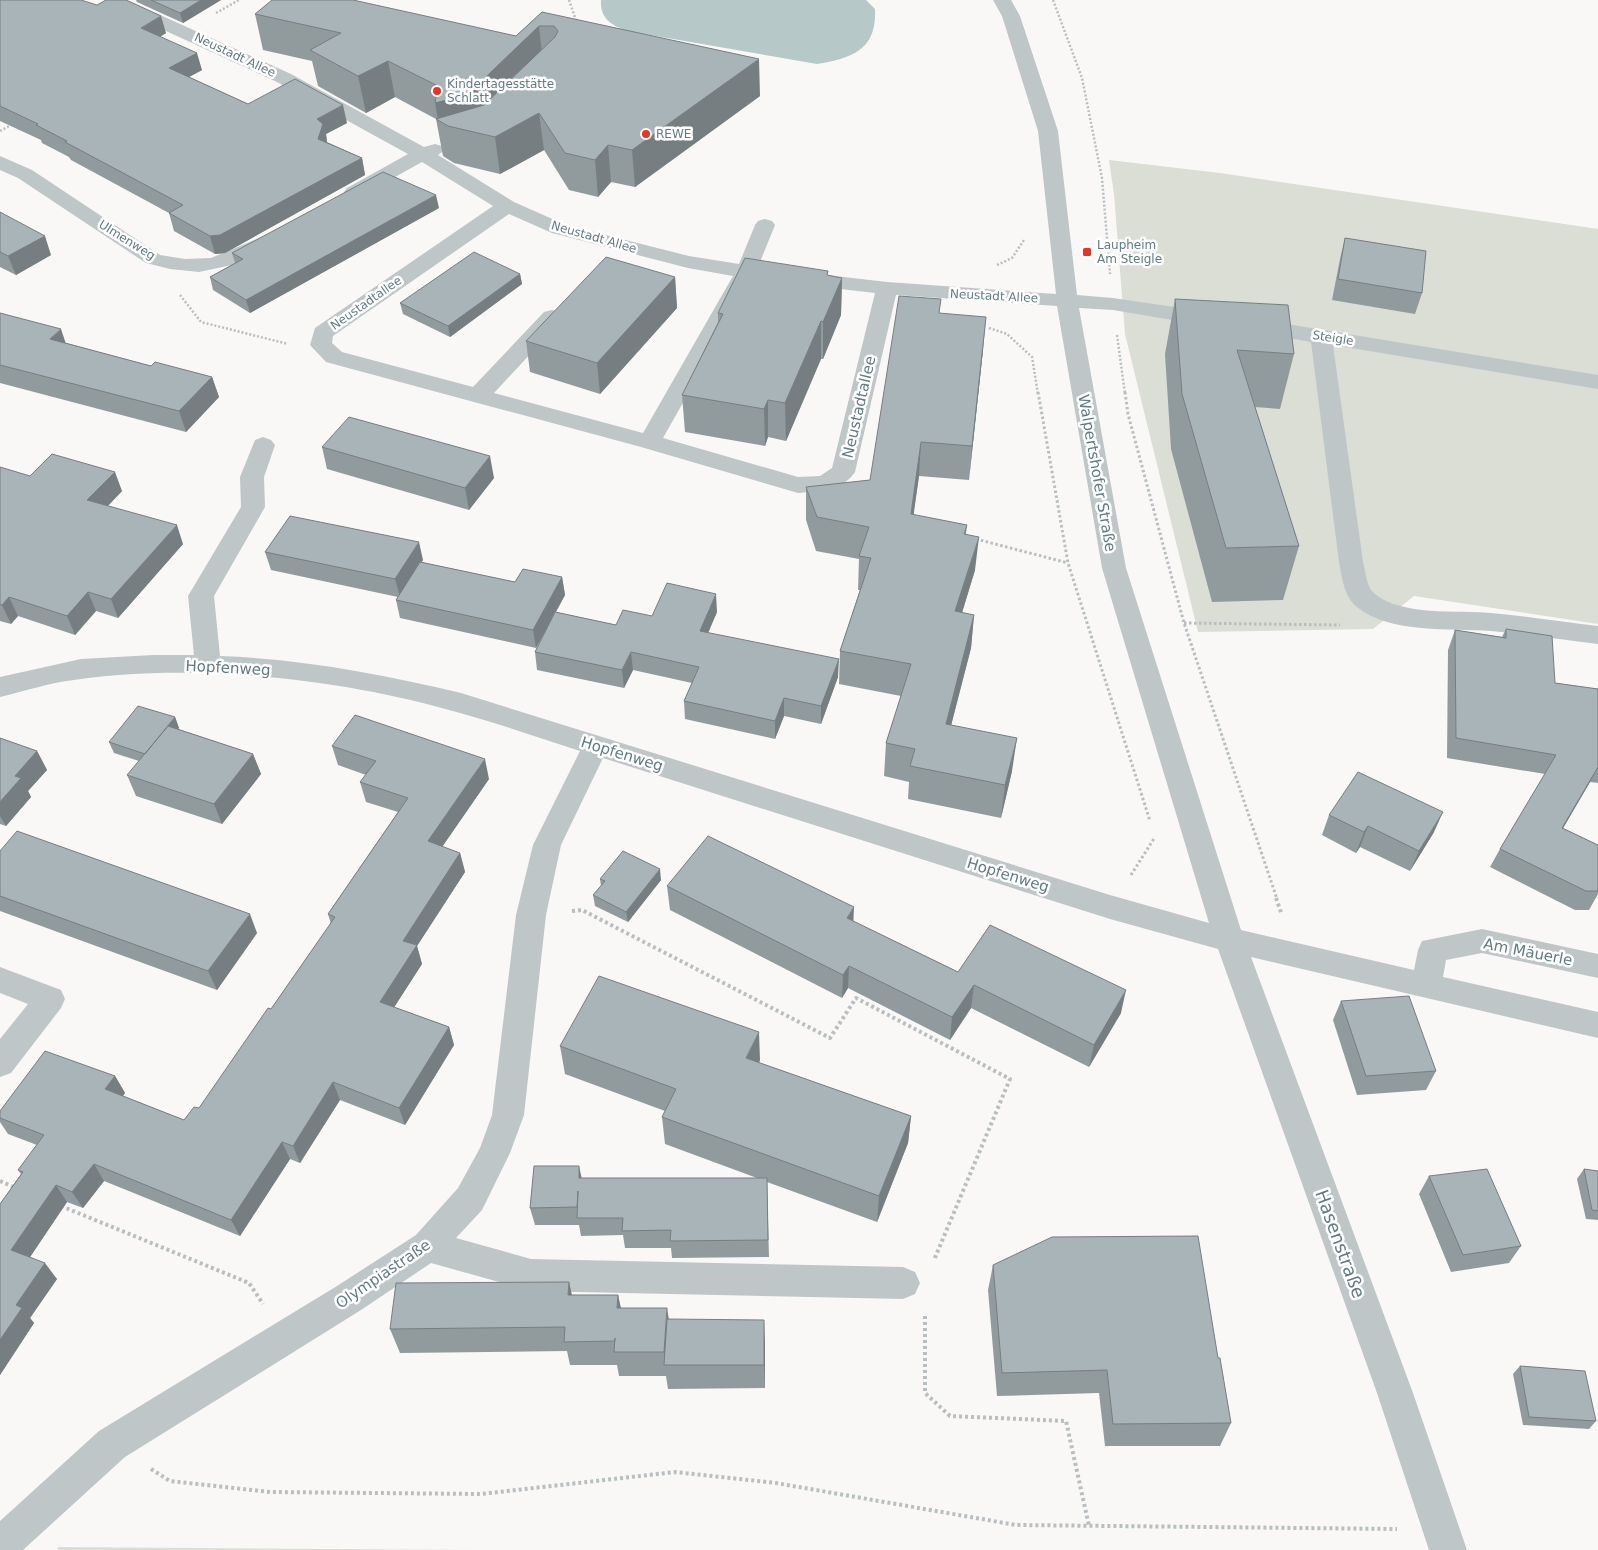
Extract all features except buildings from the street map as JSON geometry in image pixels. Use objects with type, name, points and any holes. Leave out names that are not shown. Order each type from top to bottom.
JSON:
[{"type":"street","name":"Neustadt Allee","points":[[113,0],[284,78],[422,154],[507,206],[611,253],[688,262],[746,272],[887,288],[963,295],[1067,300]]},
{"type":"street","name":"Walpertshofer Straße","points":[[1002,0],[1011,16],[1048,131],[1067,300],[1114,568],[1228,940]]},
{"type":"street","points":[[336,202],[422,154],[456,144]]},
{"type":"street","name":"Ulmenweg","points":[[0,162],[25,174],[154,259],[170,264],[192,267],[215,265],[233,259],[285,230]]},
{"type":"street","name":"Neustadtallee","points":[[507,206],[323,333],[321,346],[334,357],[649,442],[798,485],[825,484],[843,472],[887,288]]},
{"type":"street","points":[[649,442],[746,272],[765,225]]},
{"type":"street","name":"Steigle","points":[[1067,300],[1113,304],[1321,336],[1598,382]]},
{"type":"street","points":[[478,396],[565,303]]},
{"type":"street","points":[[1321,336],[1356,589],[1366,601],[1385,611],[1412,617],[1490,622],[1598,635]]},
{"type":"street","points":[[208,665],[201,596],[252,507],[252,477],[263,445]]},
{"type":"street","name":"Hopfenweg","points":[[0,687],[81,669],[208,665],[292,672],[370,682],[461,703],[1110,907],[1228,940]]},
{"type":"street","name":"Olympiastraße","points":[[0,1546],[112,1444],[286,1337],[428,1246],[470,1198],[494,1153],[508,1115],[531,915],[547,845],[596,746]]},
{"type":"street","points":[[1228,940],[1598,1025]]},
{"type":"street","name":"Hasenstraße","points":[[1228,940],[1395,1393],[1444,1540]]},
{"type":"street","name":"Am Mäuerle","points":[[1427,985],[1433,950],[1482,941],[1598,966]]},
{"type":"street","points":[[0,980],[50,998],[0,1062]]},
{"type":"street","points":[[428,1246],[531,1275],[914,1282]]},
{"type":"path","points":[[569,0],[577,19],[576,28]]},
{"type":"path","points":[[1053,0],[1082,78],[1102,178],[1113,304],[1128,414],[1184,623],[1296,956]]},
{"type":"path","points":[[0,131],[18,122]]},
{"type":"path","points":[[1023,233],[1024,242],[1012,258],[989,269],[960,272],[963,295],[961,318],[1007,334],[1032,357],[1068,563],[1156,839],[1110,907]]},
{"type":"path","points":[[192,267],[179,294],[201,322],[287,344],[321,346]]},
{"type":"path","points":[[968,536],[1068,563]]},
{"type":"path","points":[[1184,623],[1351,625],[1385,611]]},
{"type":"path","points":[[531,915],[582,910],[830,1038],[856,998],[1010,1079],[914,1282],[925,1393],[950,1416],[1066,1421],[1089,1526]]},
{"type":"path","points":[[0,1181],[18,1189]]},
{"type":"path","points":[[55,1204],[249,1283],[286,1337]]},
{"type":"path","points":[[112,1444],[170,1481],[270,1492],[481,1494],[675,1472],[776,1483],[1016,1525],[1089,1526],[1444,1540]]},
{"type":"shaded area","points":[[601,0],[866,0],[875,9],[875,23],[867,43],[860,50],[841,59],[817,64],[627,31],[611,24],[605,17],[602,12]]},
{"type":"shaded area","points":[[1109,160],[1220,173],[1598,229],[1598,624],[1414,596],[1373,629],[1198,632],[1125,334],[1114,194]]},
{"type":"shaded area","points":[[58,1547],[477,1550],[57,1550]]},
{"type":"place","name":"Kindertagesstätte Schlatt","points":[[437,91]]},
{"type":"place","name":"REWE","points":[[646,134]]},
{"type":"place","name":"Laupheim Am Steigle","points":[[1087,252]]}]
